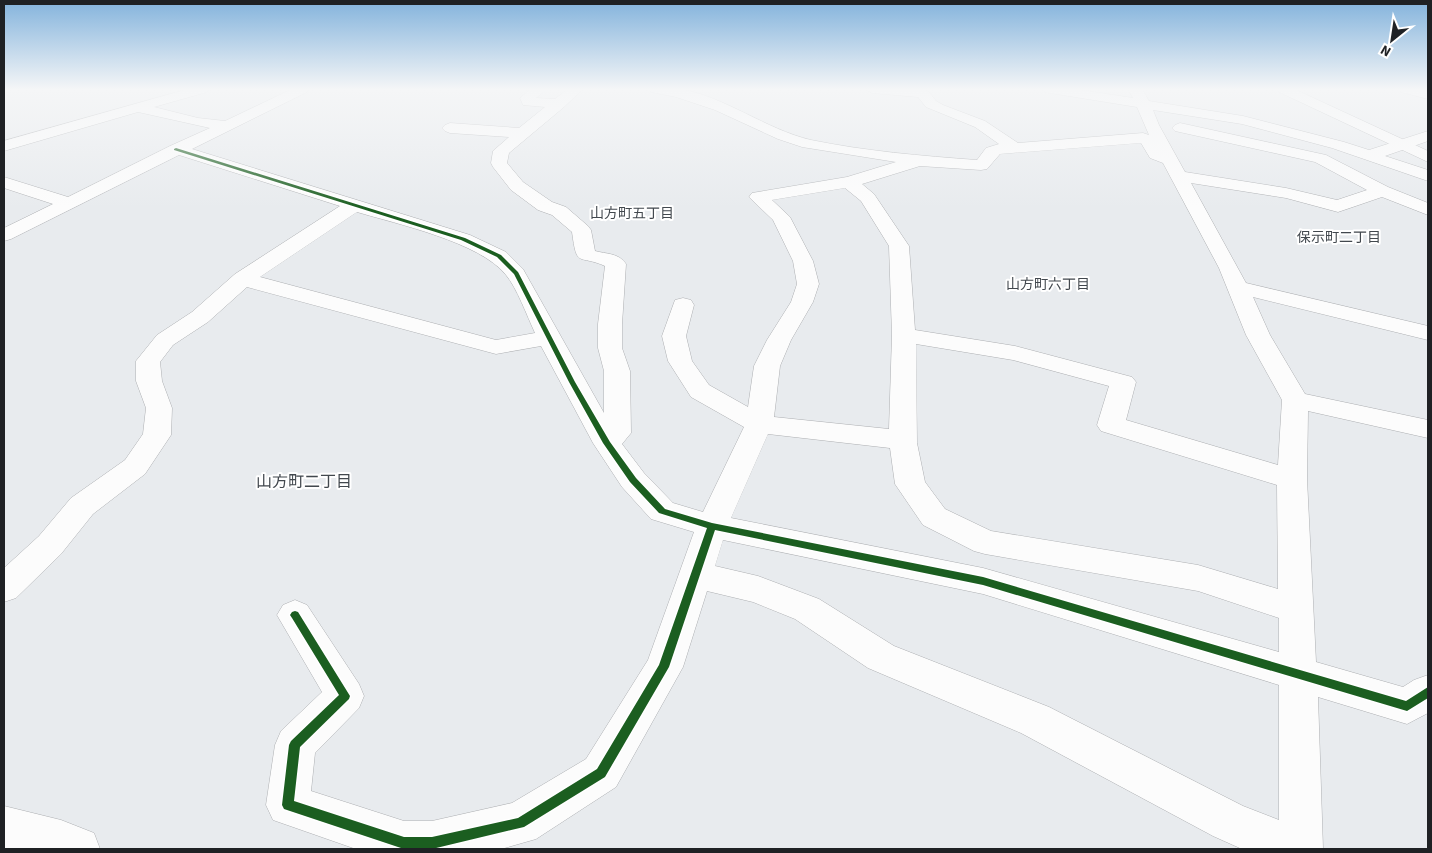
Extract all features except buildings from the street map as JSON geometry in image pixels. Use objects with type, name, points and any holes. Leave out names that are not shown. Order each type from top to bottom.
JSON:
[{"type":"street","points":[[4,146],[60,129]]},
{"type":"street","points":[[4,235],[176,149],[223,129]]},
{"type":"street","points":[[462,129],[523,133]]},
{"type":"street","points":[[528,129],[501,151],[499,163],[508,177],[533,199],[559,211],[581,230],[585,254],[593,258],[608,258],[616,264],[610,324],[610,348],[617,371],[617,433],[607,443]]},
{"type":"street","points":[[769,129],[797,141],[919,161],[982,165],[992,151],[1143,138],[1148,140],[1156,155],[1174,168],[1338,206],[1382,191]]},
{"type":"street","points":[[987,129],[1015,148]]},
{"type":"street","points":[[1153,129],[1237,286],[1258,334],[1295,400],[1292,479],[1301,849]]},
{"type":"street","points":[[1190,129],[1320,158],[1382,191],[1428,209]]},
{"type":"street","points":[[1279,129],[1370,155],[1428,176]]},
{"type":"street","points":[[1389,129],[1418,140],[1428,157]]},
{"type":"street","points":[[1370,155],[1418,140]]},
{"type":"street","points":[[176,149],[463,239],[499,256],[514,269],[572,382],[607,443],[632,480],[662,511],[712,526],[983,581],[1407,706],[1428,692]]},
{"type":"street","points":[[295,615],[345,696],[295,745],[288,805],[401,846],[432,843],[520,823],[601,774],[664,667],[712,526],[759,424],[767,366],[779,340],[802,302],[808,284],[803,261],[781,218],[758,197],[849,182],[919,161]]},
{"type":"street","points":[[4,182],[68,203]]},
{"type":"street","points":[[849,182],[868,198],[899,246],[904,335],[902,440],[910,484],[934,517],[985,542],[1198,578],[1295,609]]},
{"type":"street","points":[[4,588],[50,545],[82,506],[135,467],[157,435],[159,408],[150,382],[148,361],[165,340],[200,317],[243,279],[354,205]]},
{"type":"street","points":[[243,279],[496,347],[550,337]]},
{"type":"street","points":[[1237,286],[1428,333]]},
{"type":"street","points":[[683,305],[674,336],[680,361],[700,391],[759,424],[902,440]]},
{"type":"street","points":[[904,335],[1015,353],[1123,382],[1111,425],[1292,479]]},
{"type":"street","points":[[1295,400],[1428,429]]},
{"type":"street","points":[[983,581],[985,542]]},
{"type":"street","points":[[695,575],[758,590],[807,609],[881,657],[1035,720],[1228,821],[1294,849]]},
{"type":"street","points":[[4,828],[61,842],[78,849]]},
{"type":"cycle path","points":[[176,149],[463,239],[499,256],[516,273],[572,382],[607,443],[633,480],[662,511],[712,526],[983,581],[1407,706],[1428,692]]},
{"type":"cycle path","points":[[295,615],[345,696],[295,745],[288,805],[404,843],[432,843],[520,823],[601,773],[664,667],[712,526]]},
{"type":"district","name":"山方町五丁目","points":[[632,214]]},
{"type":"district","name":"保示町二丁目","points":[[1339,238]]},
{"type":"district","name":"山方町六丁目","points":[[1048,285]]},
{"type":"district","name":"山方町二丁目","points":[[304,482]]}]
